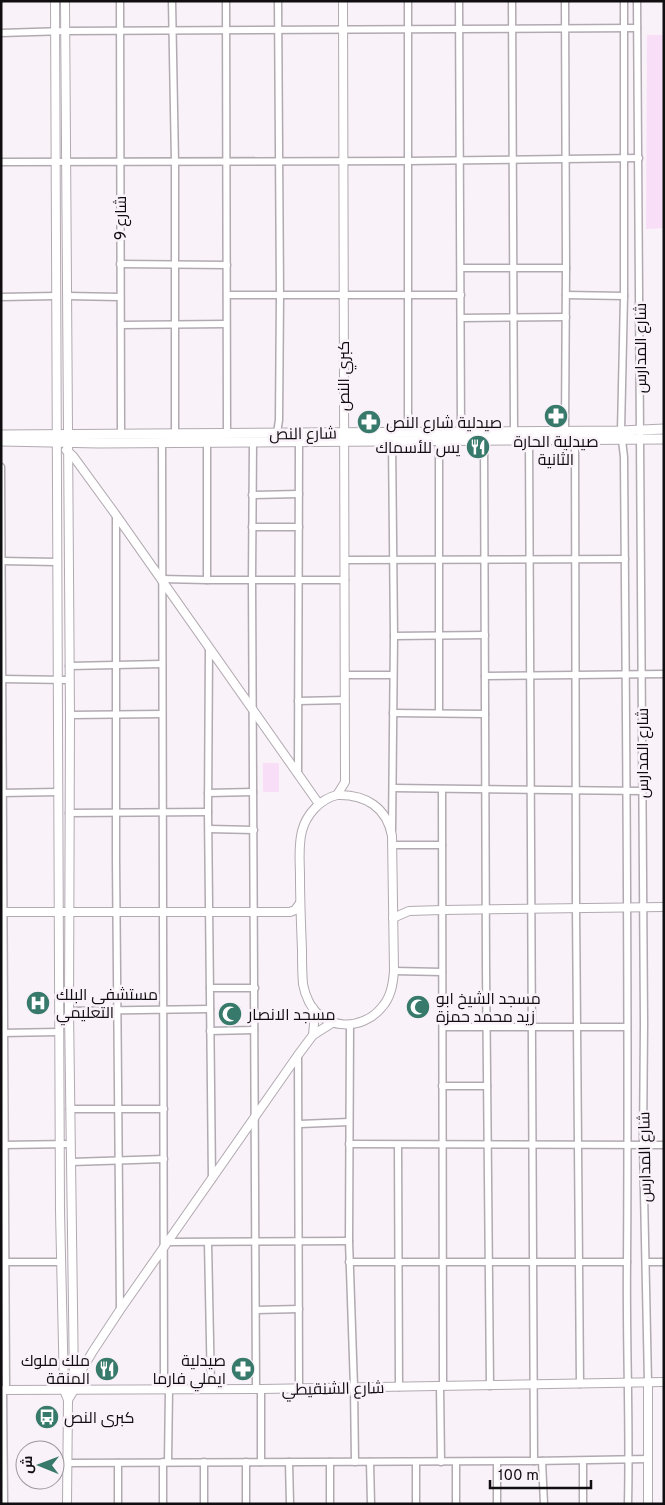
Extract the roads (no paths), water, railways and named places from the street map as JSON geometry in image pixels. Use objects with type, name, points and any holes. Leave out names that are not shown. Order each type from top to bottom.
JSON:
[{"type":"main road","name":"شارع النص","points":[[640,435],[664,428]]},
{"type":"main road","name":"شارع النص","points":[[68,443],[121,435],[207,442],[299,441],[408,432],[565,431],[640,435],[664,439]]},
{"type":"main road","name":"شارع النص","points":[[1,435],[68,443],[162,442],[175,438],[227,433],[277,433],[392,440],[575,440],[622,435]]},
{"type":"main road","name":"شارع النص","points":[[1,442],[57,441]]},
{"type":"street","points":[[55,1],[60,1262],[64,1390],[68,1400],[67,1504]]},
{"type":"street","points":[[65,1],[70,680],[69,1011],[74,1387]]},
{"type":"street","name":"شارع 9","points":[[120,1],[121,435]]},
{"type":"street","points":[[172,1],[175,163],[175,438]]},
{"type":"street","points":[[226,1],[227,433]]},
{"type":"street","points":[[277,433],[280,295],[278,1]]},
{"type":"street","name":"كبري النص","points":[[343,1],[345,782]]},
{"type":"street","points":[[408,1],[408,432]]},
{"type":"street","points":[[459,1],[462,432]]},
{"type":"street","points":[[512,1],[514,432]]},
{"type":"street","points":[[565,1],[565,431]]},
{"type":"street","name":"شارع المدارس","points":[[624,1],[622,435],[624,457],[626,674],[628,1504]]},
{"type":"street","name":"شارع المدارس","points":[[637,1],[643,791],[643,1145],[648,1382],[648,1504]]},
{"type":"street","points":[[1,33],[512,27],[637,28]]},
{"type":"street","points":[[1,162],[344,162],[638,158]]},
{"type":"street","points":[[120,264],[227,265]]},
{"type":"street","points":[[461,268],[566,268]]},
{"type":"street","points":[[226,295],[461,295]]},
{"type":"street","points":[[566,295],[624,296]]},
{"type":"street","points":[[1,296],[56,296]]},
{"type":"street","points":[[67,296],[120,297]]},
{"type":"street","points":[[461,318],[566,317]]},
{"type":"street","points":[[120,325],[226,324]]},
{"type":"street","points":[[392,440],[394,636],[392,836]]},
{"type":"street","points":[[439,440],[439,714]]},
{"type":"street","points":[[484,440],[490,1386]]},
{"type":"street","points":[[529,440],[534,1461]]},
{"type":"street","points":[[575,440],[577,1145],[580,1384]]},
{"type":"street","points":[[57,441],[68,443],[161,580],[319,804]]},
{"type":"street","points":[[253,441],[252,709],[256,1310],[261,1462]]},
{"type":"street","points":[[298,772],[299,441]]},
{"type":"street","points":[[162,442],[164,1159],[167,1244],[166,1462],[163,1504]]},
{"type":"street","points":[[207,442],[207,580]]},
{"type":"street","points":[[1,467],[3,1232],[6,1262],[3,1288],[4,1390],[2,1457],[4,1504]]},
{"type":"street","points":[[252,495],[299,494]]},
{"type":"street","points":[[116,515],[120,1310]]},
{"type":"street","points":[[252,527],[299,527]]},
{"type":"street","points":[[345,560],[625,560]]},
{"type":"street","points":[[2,561],[58,562]]},
{"type":"street","points":[[161,580],[345,580]]},
{"type":"street","points":[[394,636],[484,635]]},
{"type":"street","points":[[209,648],[208,812],[212,1179]]},
{"type":"street","points":[[69,666],[162,664]]},
{"type":"street","points":[[485,676],[664,674]]},
{"type":"street","points":[[345,675],[394,675]]},
{"type":"street","points":[[2,680],[70,680]]},
{"type":"street","points":[[298,701],[345,700]]},
{"type":"street","points":[[394,713],[485,714]]},
{"type":"street","points":[[70,715],[162,714]]},
{"type":"street","points":[[337,795],[354,796],[374,805],[383,813],[389,821],[393,845],[394,972],[391,990],[382,1008],[367,1020],[350,1025],[332,1023],[318,1014],[307,997],[303,982],[300,903],[302,832],[310,814],[319,804],[337,795],[342,790],[345,782]]},
{"type":"street","points":[[345,782],[354,796]]},
{"type":"street","points":[[393,788],[643,791]]},
{"type":"street","points":[[441,1462],[443,1262],[442,789]]},
{"type":"street","points":[[2,793],[58,792]]},
{"type":"street","points":[[208,793],[253,792]]},
{"type":"street","points":[[69,813],[208,812]]},
{"type":"street","points":[[209,829],[254,830]]},
{"type":"street","points":[[393,845],[442,845]]},
{"type":"street","points":[[3,912],[283,911],[295,910],[300,903]]},
{"type":"street","points":[[393,903],[409,911]]},
{"type":"street","points":[[393,918],[409,911],[664,907]]},
{"type":"street","points":[[283,911],[301,923]]},
{"type":"street","points":[[394,972],[442,972]]},
{"type":"street","points":[[210,988],[254,988]]},
{"type":"street","points":[[313,1008],[313,1036]]},
{"type":"street","points":[[69,1011],[210,1009]]},
{"type":"street","points":[[68,1400],[93,1351],[255,1116],[313,1036],[332,1023]]},
{"type":"street","points":[[350,1025],[349,1262],[355,1462]]},
{"type":"street","points":[[442,1027],[627,1027]]},
{"type":"street","points":[[210,1030],[254,1030]]},
{"type":"street","points":[[2,1033],[59,1032]]},
{"type":"street","points":[[298,1055],[300,1124],[299,1388]]},
{"type":"street","points":[[442,1086],[487,1086]]},
{"type":"street","points":[[70,1109],[164,1109]]},
{"type":"street","points":[[300,1124],[349,1122]]},
{"type":"street","points":[[3,1145],[71,1144]]},
{"type":"street","points":[[348,1144],[664,1144]]},
{"type":"street","points":[[398,1145],[399,1387]]},
{"type":"street","points":[[70,1162],[164,1159]]},
{"type":"street","points":[[167,1244],[349,1241]]},
{"type":"street","points":[[208,1242],[211,1389]]},
{"type":"street","points":[[6,1262],[60,1262]]},
{"type":"street","points":[[349,1262],[627,1262]]},
{"type":"street","points":[[646,1262],[664,1262]]},
{"type":"street","points":[[256,1310],[299,1309]]},
{"type":"street","name":"شارع الشنقيطي","points":[[4,1390],[64,1390],[74,1387],[258,1389],[664,1382]]},
{"type":"street","points":[[67,1463],[497,1462],[648,1459]]},
{"type":"street","points":[[583,1460],[583,1504]]},
{"type":"street","points":[[542,1461],[544,1504]]},
{"type":"street","points":[[204,1462],[204,1504]]},
{"type":"street","points":[[246,1462],[246,1504]]},
{"type":"street","points":[[289,1462],[290,1504]]},
{"type":"street","points":[[330,1462],[330,1504]]},
{"type":"street","points":[[370,1462],[371,1504]]},
{"type":"street","points":[[416,1462],[416,1504]]},
{"type":"street","points":[[456,1462],[456,1504]]},
{"type":"street","points":[[497,1462],[497,1504]]},
{"type":"street","points":[[118,1463],[118,1504]]},
{"type":"place","name":"صيدلية الحارة الثانية","points":[[556,416]]},
{"type":"place","name":"صيدلية شارع النص","points":[[369,422]]},
{"type":"place","name":"يس للأسماك","points":[[478,447]]},
{"type":"place","name":"مستشفى البلك التعليمي","points":[[38,1003]]},
{"type":"place","name":"مسجد الشيخ ابو زيد محمد حمزة","points":[[418,1007]]},
{"type":"place","name":"مسجد الانصار","points":[[230,1014]]},
{"type":"place","name":"ملك ملوك المنقة","points":[[107,1369]]},
{"type":"place","name":"صيدلية ايملي فارما","points":[[243,1369]]},
{"type":"place","name":"كبرى النص","points":[[47,1417]]}]
